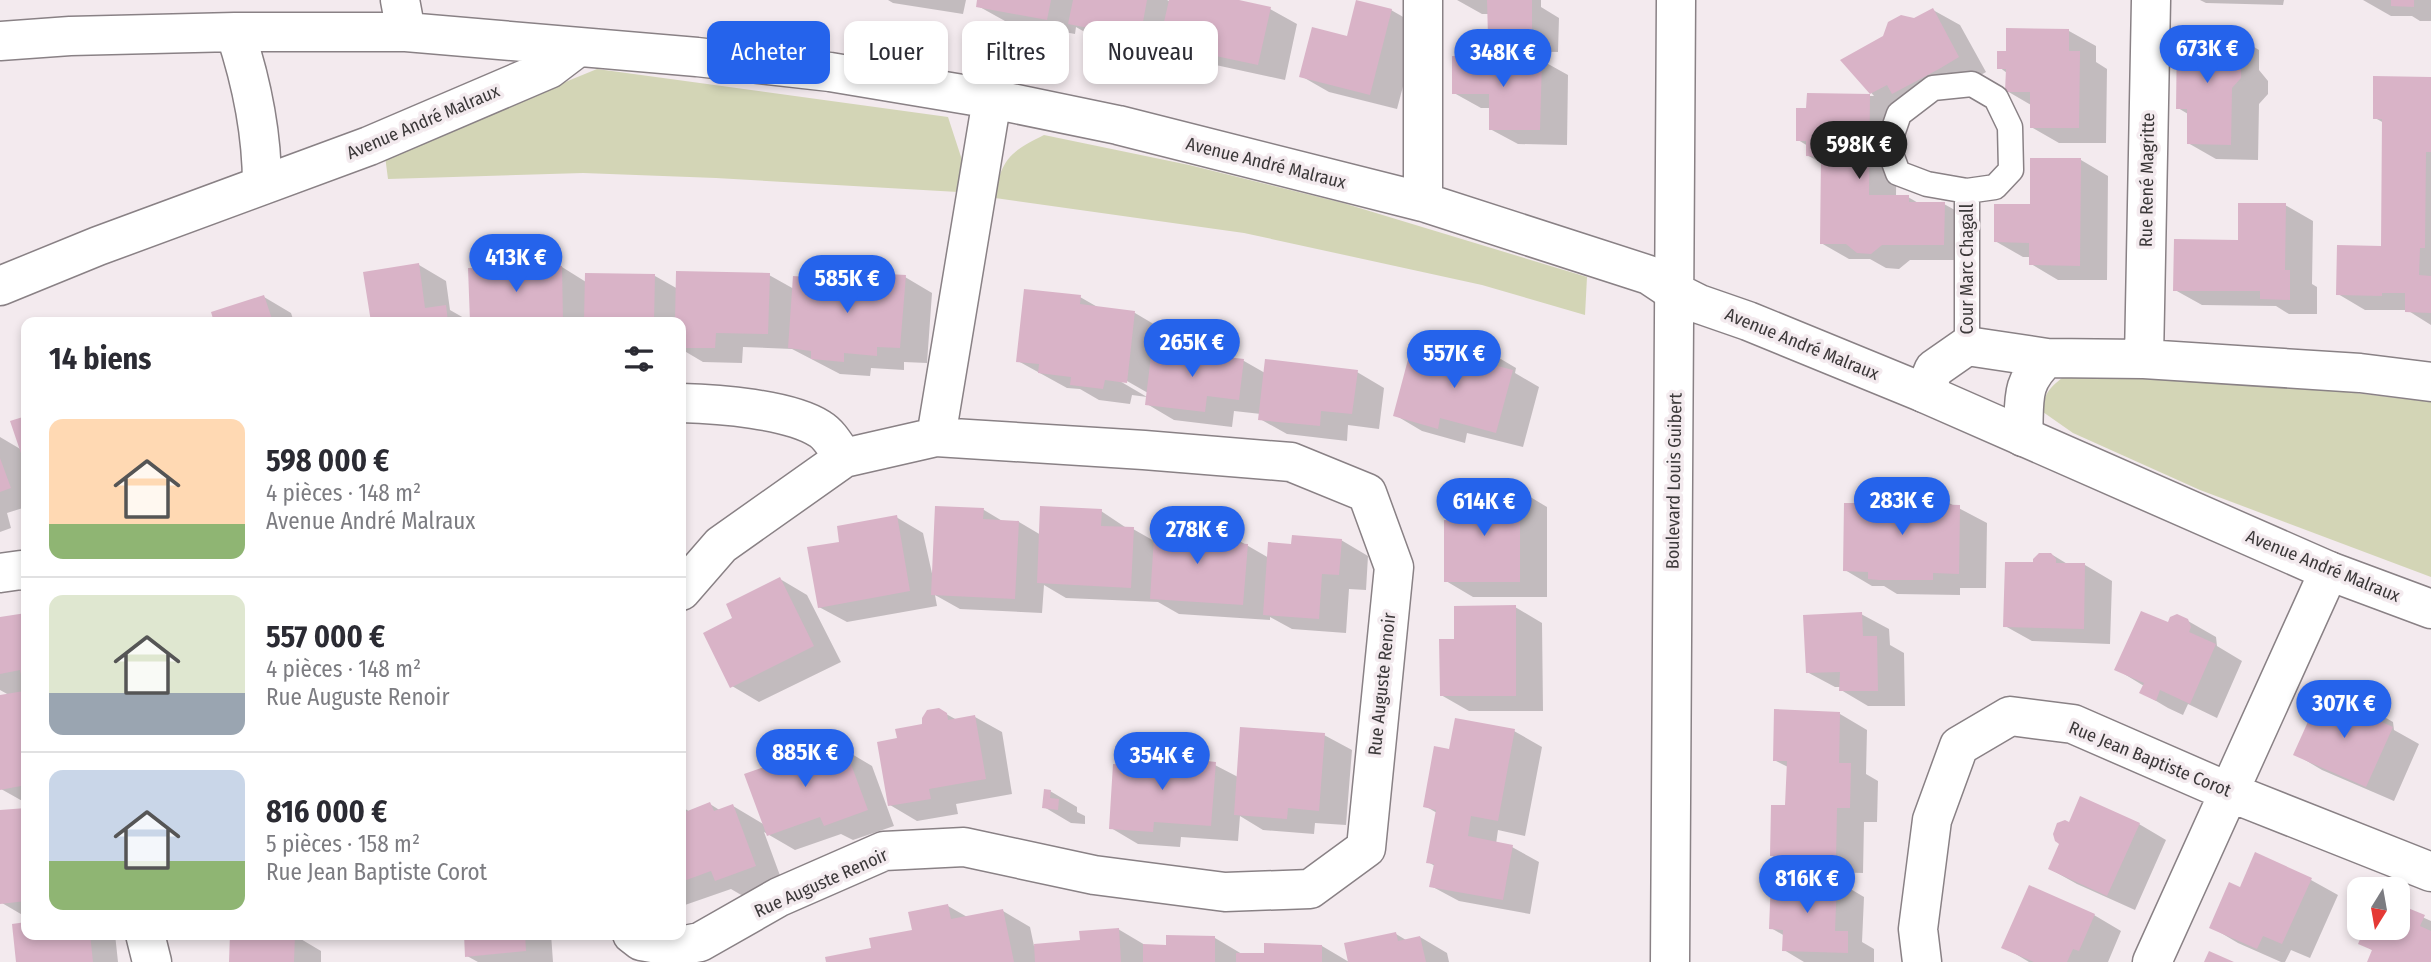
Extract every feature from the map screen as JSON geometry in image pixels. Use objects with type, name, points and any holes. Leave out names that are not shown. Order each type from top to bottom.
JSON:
[{"type":"street","points":[[1423,0],[1423,202]]},
{"type":"street","name":"Boulevard Louis Guibert","points":[[1670,962],[1676,0]]},
{"type":"street","name":"Rue René Magritte","points":[[2144,359],[2151,0]]},
{"type":"street","name":"Avenue André Malraux","points":[[0,41],[70,36],[235,32],[403,16],[578,47],[830,72],[1118,125],[1423,202],[1649,275],[1699,304],[1748,321],[1924,393],[2329,571],[2431,608]]},
{"type":"street","points":[[235,32],[254,93],[259,121],[262,185]]},
{"type":"street","name":"Avenue André Malraux","points":[[0,286],[369,146],[549,69],[578,47]]},
{"type":"street","points":[[936,437],[992,100]]},
{"type":"street","points":[[1924,393],[1934,369],[1967,346],[2047,358],[2144,359],[2360,373],[2431,382]]},
{"type":"street","points":[[2023,437],[2025,392],[2032,372],[2047,358]]},
{"type":"street","points":[[686,403],[798,418],[822,430],[844,458]]},
{"type":"street","name":"Rue Auguste Renoir","points":[[640,940],[675,947],[700,942],[779,897],[884,851],[964,847],[1094,875],[1226,892],[1311,889],[1366,848],[1394,567],[1367,493],[1291,462],[936,437],[844,458],[722,545],[686,585]]},
{"type":"street","points":[[2152,962],[2329,571]]},
{"type":"street","name":"Rue Jean Baptiste Corot","points":[[1922,962],[1918,929],[1931,820],[1959,746],[2010,716],[2073,724],[2229,792],[2431,872]]},
{"type":"street","points":[[146,940],[152,962]]},
{"type":"lane","name":"Cour Marc Chagall","points":[[1972,84],[1996,98],[2010,127],[2011,170],[1995,187],[1967,191],[1927,184],[1898,173],[1888,146],[1899,114],[1933,88],[1972,84]]},
{"type":"lane","name":"Cour Marc Chagall","points":[[1967,191],[1967,346]]},
{"type":"green space","points":[[597,69],[948,117],[962,160],[958,192],[583,173],[388,179],[385,156]]},
{"type":"green space","points":[[1044,135],[1189,165],[1343,203],[1587,277],[1585,315],[1482,285],[1244,233],[995,198],[1000,174],[1009,158],[1023,146]]},
{"type":"green space","points":[[2067,374],[2288,385],[2431,402],[2431,577],[2200,490],[2073,433],[2043,412],[2049,390]]},
{"type":"building","points":[[977,0],[1051,0],[1047,20],[976,7]]},
{"type":"building","points":[[1073,0],[1147,0],[1143,21],[1083,21],[1083,27],[1069,24]]},
{"type":"building","points":[[1169,0],[1239,0],[1271,7],[1258,65],[1218,57],[1218,21],[1164,21]]},
{"type":"building","points":[[1356,0],[1392,9],[1370,95],[1299,77],[1312,27],[1347,36]]},
{"type":"building","points":[[1487,0],[1532,0],[1532,37],[1488,37]]},
{"type":"building","points":[[2391,0],[2414,0],[2414,7],[2391,6]]},
{"type":"building","points":[[1933,8],[1959,57],[1892,94],[1887,85],[1870,94],[1840,60],[1883,36],[1888,22],[1901,15],[1914,18]]},
{"type":"building","points":[[2006,28],[2069,29],[2069,51],[2080,51],[2079,128],[2030,128],[2030,92],[2005,92],[2006,69],[1997,69],[1997,51],[2006,51]]},
{"type":"building","points":[[2177,32],[2232,32],[2233,53],[2241,64],[2241,78],[2232,88],[2231,145],[2187,144],[2187,109],[2176,109]]},
{"type":"building","points":[[1452,56],[1542,58],[1540,130],[1489,130],[1489,94],[1452,94]]},
{"type":"building","points":[[2373,76],[2431,77],[2431,152],[2426,152],[2425,248],[2420,248],[2419,275],[2431,276],[2431,313],[2405,312],[2405,293],[2382,293],[2382,296],[2336,295],[2337,245],[2381,246],[2382,119],[2373,119]]},
{"type":"building","points":[[1807,93],[1870,94],[1869,195],[1909,195],[1909,202],[1945,202],[1944,245],[1882,245],[1871,254],[1857,253],[1846,244],[1820,244],[1821,157],[1806,156],[1806,141],[1796,141],[1796,108],[1806,108]]},
{"type":"building","points":[[2030,158],[2081,158],[2080,266],[2029,265],[2029,243],[1994,242],[1994,204],[2030,204]]},
{"type":"building","points":[[2238,203],[2286,203],[2285,270],[2290,270],[2290,300],[2260,299],[2260,291],[2173,291],[2174,239],[2238,240]]},
{"type":"building","points":[[419,263],[425,308],[446,305],[447,317],[370,317],[363,272]]},
{"type":"building","points":[[562,266],[563,317],[470,317],[468,268]]},
{"type":"building","points":[[676,271],[770,273],[768,334],[716,333],[715,348],[686,348],[686,317],[675,317]]},
{"type":"building","points":[[850,272],[906,275],[900,348],[877,347],[877,356],[844,353],[844,362],[811,359],[811,351],[788,348],[793,276],[850,280]]},
{"type":"building","points":[[585,273],[655,274],[654,317],[584,317]]},
{"type":"building","points":[[1024,289],[1081,295],[1080,304],[1135,311],[1127,383],[1105,380],[1103,389],[1070,385],[1071,377],[1038,373],[1039,364],[1016,362]]},
{"type":"building","points":[[264,295],[271,317],[212,317],[211,312]]},
{"type":"building","points":[[1465,344],[1489,351],[1486,363],[1513,370],[1496,433],[1440,418],[1438,429],[1393,416],[1410,352],[1433,358],[1435,349],[1461,357]]},
{"type":"building","points":[[1152,348],[1244,359],[1239,400],[1207,396],[1205,412],[1145,405]]},
{"type":"building","points":[[1265,359],[1358,370],[1352,414],[1321,411],[1320,426],[1258,420]]},
{"type":"building","points":[[21,418],[21,453],[10,421]]},
{"type":"building","points":[[0,458],[11,488],[0,492]]},
{"type":"building","points":[[1459,489],[1520,489],[1520,582],[1444,582],[1444,520],[1459,521]]},
{"type":"building","points":[[1874,489],[1931,491],[1930,504],[1960,505],[1959,574],[1933,573],[1933,580],[1879,580],[1868,579],[1868,572],[1843,571],[1844,503],[1874,503]]},
{"type":"building","points":[[935,506],[984,508],[983,519],[1019,521],[1015,599],[931,595]]},
{"type":"building","points":[[1040,506],[1102,509],[1101,526],[1134,527],[1131,588],[1037,583]]},
{"type":"building","points":[[897,515],[910,591],[818,608],[807,547],[839,542],[837,526]]},
{"type":"building","points":[[1155,522],[1217,526],[1216,542],[1248,544],[1243,605],[1150,599]]},
{"type":"building","points":[[1292,535],[1342,539],[1339,575],[1322,574],[1319,619],[1263,615],[1268,542],[1291,544]]},
{"type":"building","points":[[2039,553],[2051,553],[2056,563],[2085,563],[2084,629],[2003,627],[2005,562],[2033,562]]},
{"type":"building","points":[[780,577],[814,646],[730,688],[703,633],[732,618],[726,604]]},
{"type":"building","points":[[1516,605],[1516,696],[1440,696],[1439,639],[1454,639],[1454,606]]},
{"type":"building","points":[[2141,611],[2168,622],[2170,617],[2177,614],[2188,619],[2191,627],[2189,632],[2216,644],[2190,704],[2160,690],[2156,701],[2139,693],[2144,683],[2114,670]]},
{"type":"building","points":[[1862,612],[1863,636],[1877,636],[1878,691],[1839,691],[1840,672],[1806,673],[1803,615]]},
{"type":"building","points":[[21,614],[21,675],[20,670],[0,674],[0,617]]},
{"type":"building","points":[[21,692],[21,786],[0,790],[0,695]]},
{"type":"building","points":[[2320,695],[2345,706],[2347,702],[2354,700],[2366,704],[2366,715],[2393,727],[2366,787],[2293,755]]},
{"type":"building","points":[[939,708],[947,713],[948,720],[975,715],[986,779],[929,789],[931,799],[888,806],[877,742],[897,738],[895,729],[922,724],[927,710]]},
{"type":"building","points":[[1774,709],[1840,712],[1839,763],[1851,763],[1850,808],[1837,808],[1836,859],[1770,856],[1771,805],[1785,805],[1787,761],[1773,761]]},
{"type":"building","points":[[1455,718],[1515,729],[1498,821],[1471,816],[1468,836],[1513,845],[1503,900],[1429,887],[1434,864],[1426,863],[1436,810],[1423,807],[1434,746],[1449,749]]},
{"type":"building","points":[[1240,727],[1325,733],[1319,811],[1288,808],[1287,819],[1234,815]]},
{"type":"building","points":[[1170,745],[1183,746],[1189,753],[1188,759],[1216,762],[1211,826],[1154,822],[1153,832],[1109,829],[1113,764],[1134,765],[1135,755],[1163,758],[1163,751]]},
{"type":"building","points":[[784,746],[793,750],[795,756],[821,747],[823,756],[845,748],[868,810],[824,826],[820,817],[767,836],[744,774],[770,765],[768,759],[772,751]]},
{"type":"building","points":[[1044,789],[1051,790],[1050,798],[1059,799],[1058,810],[1042,808]]},
{"type":"building","points":[[2080,796],[2140,823],[2107,896],[2048,869],[2059,844],[2053,834],[2057,823],[2065,820],[2069,822]]},
{"type":"building","points":[[710,802],[714,811],[733,804],[756,866],[715,881],[711,871],[686,880],[686,812]]},
{"type":"building","points":[[21,808],[21,902],[0,904],[0,810]]},
{"type":"building","points":[[2255,852],[2312,878],[2282,944],[2263,936],[2257,949],[2209,928],[2229,882],[2240,887]]},
{"type":"building","points":[[1771,878],[1837,879],[1835,931],[1848,931],[1848,953],[1782,951],[1783,930],[1769,929]]},
{"type":"building","points":[[2029,885],[2095,914],[2079,951],[2073,949],[2067,962],[2034,962],[2001,948]]},
{"type":"building","points":[[948,904],[951,919],[1003,909],[1014,962],[826,962],[825,957],[871,948],[869,938],[912,930],[908,912]]},
{"type":"building","points":[[2410,909],[2425,915],[2420,926],[2431,931],[2431,962],[2367,962],[2372,950],[2358,944],[2360,940],[2410,940]]},
{"type":"building","points":[[21,923],[21,940],[91,940],[93,962],[16,962],[12,924]]},
{"type":"building","points":[[1119,928],[1121,962],[1035,962],[1034,944],[1080,940],[1079,931]]},
{"type":"building","points":[[1396,932],[1398,941],[1420,936],[1426,962],[1348,962],[1344,943]]},
{"type":"building","points":[[1166,935],[1215,936],[1215,962],[1143,962],[1143,944],[1166,945]]},
{"type":"building","points":[[230,940],[295,940],[294,962],[229,962]]},
{"type":"building","points":[[464,940],[525,940],[526,951],[465,957]]},
{"type":"building","points":[[1264,943],[1322,945],[1322,962],[1236,962],[1236,953],[1264,953]]},
{"type":"building","points":[[2209,951],[2234,962],[2204,962]]}]
